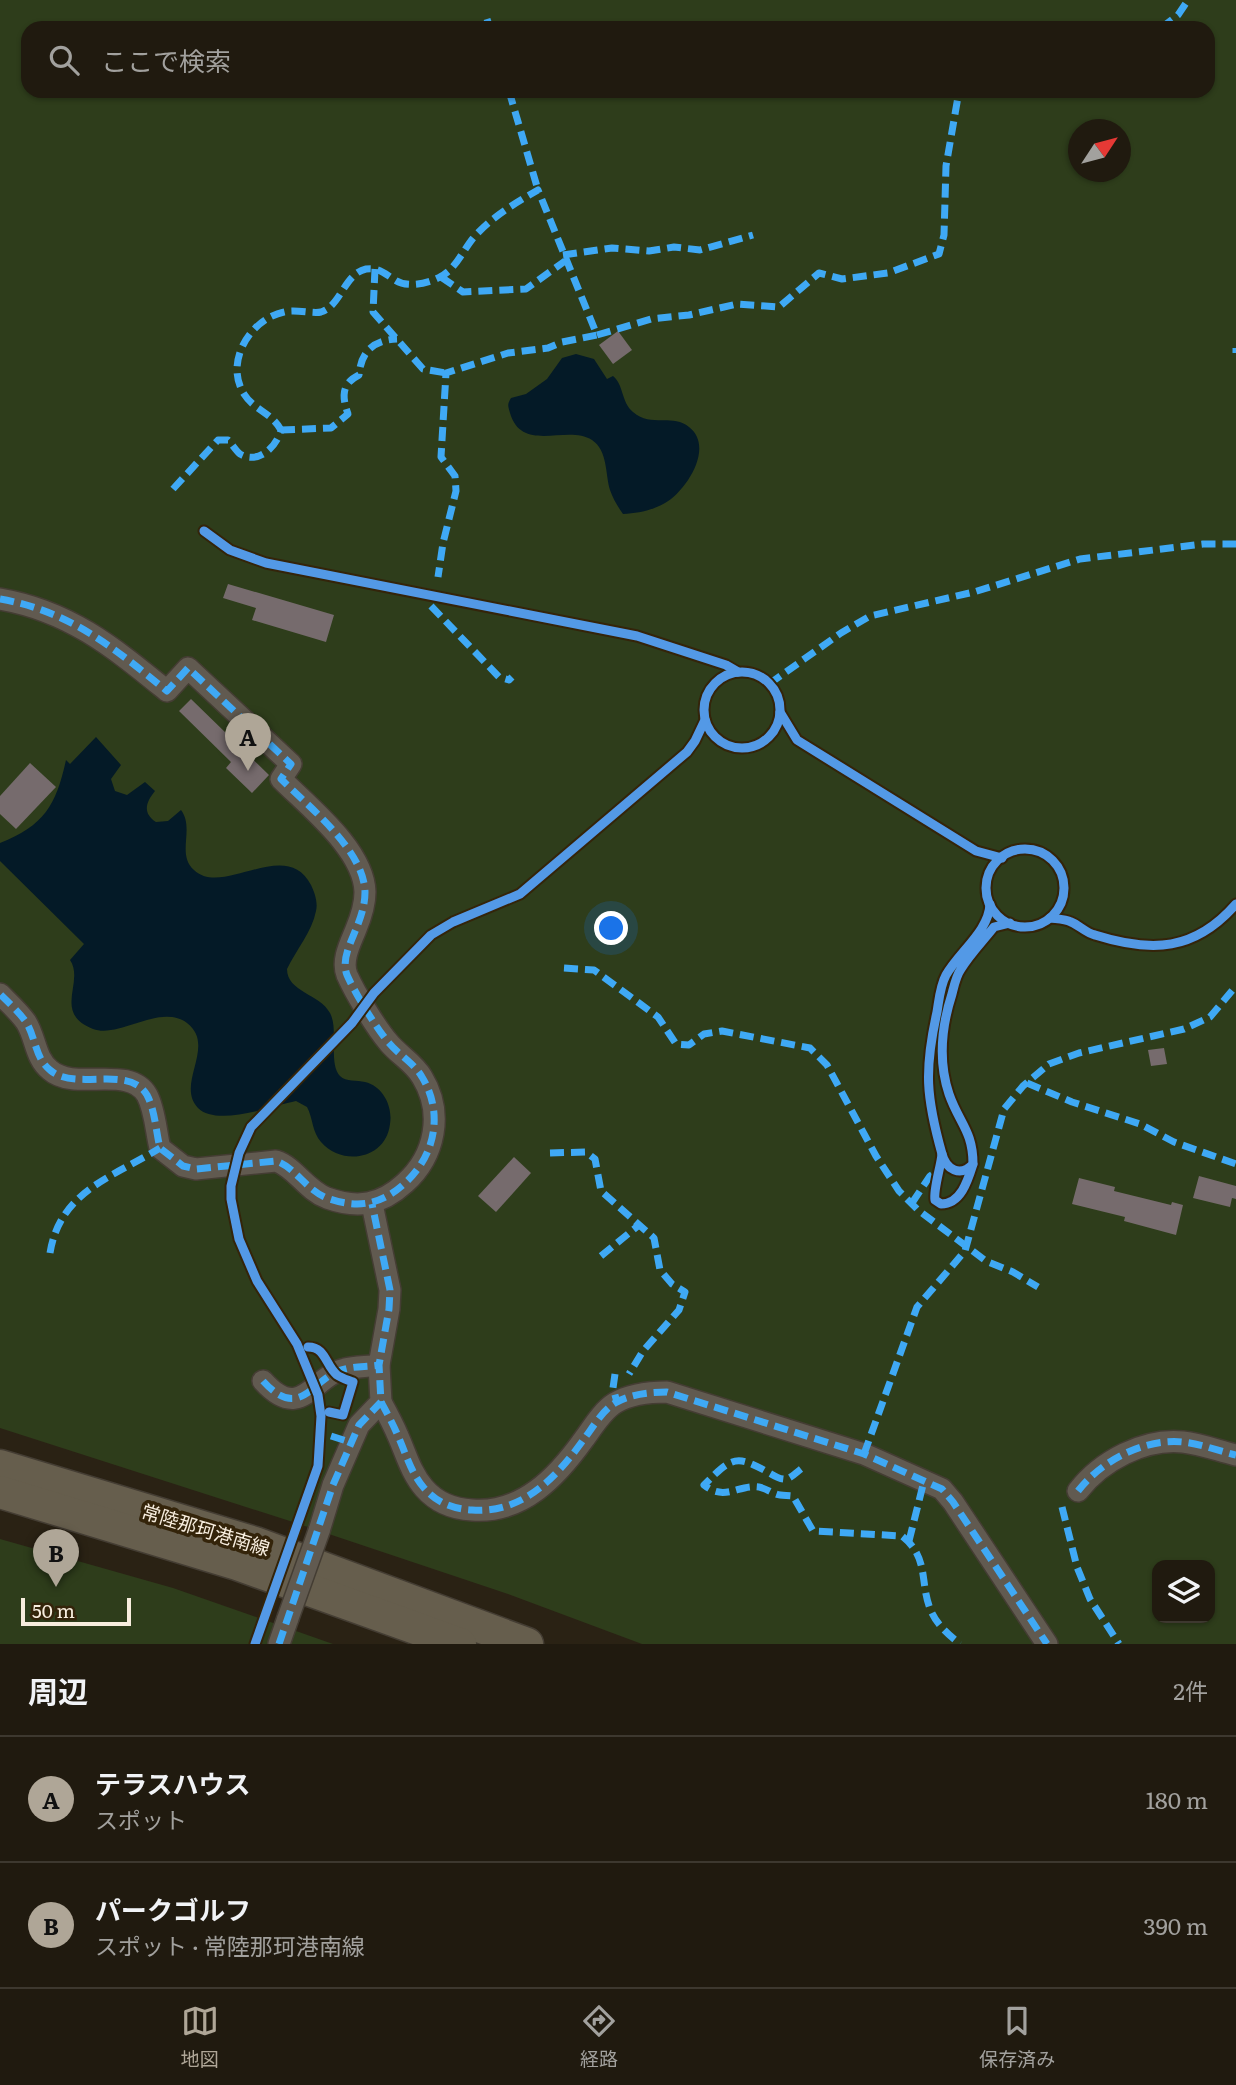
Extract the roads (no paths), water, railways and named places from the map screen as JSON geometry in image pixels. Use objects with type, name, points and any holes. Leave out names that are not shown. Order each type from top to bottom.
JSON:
[{"type":"highway","name":"常陸那珂港南線","points":[[1,1486],[237,1564],[460,1644]]},
{"type":"highway","name":"常陸那珂港南線","points":[[1,1486],[255,1543],[527,1644]]},
{"type":"street","points":[[0,599],[66,619],[105,641],[167,691],[188,668],[291,764],[281,779],[344,844],[359,868],[363,880],[364,904],[346,961],[348,976],[384,1037],[422,1076],[434,1112],[434,1132],[427,1156],[414,1175],[389,1196],[372,1204],[348,1203],[326,1197],[305,1185],[283,1163],[276,1161],[205,1168],[183,1166],[160,1148],[151,1104],[143,1090],[137,1085],[116,1080],[58,1076],[48,1069],[39,1056],[25,1021],[0,994]]},
{"type":"street","points":[[372,1204],[390,1290],[379,1365],[381,1402],[410,1468],[425,1489],[439,1502],[460,1509],[484,1511],[505,1508],[526,1498],[548,1483],[565,1465],[607,1409],[617,1402],[651,1392],[667,1392],[864,1454],[942,1489],[1047,1644]]},
{"type":"street","points":[[263,1381],[275,1393],[294,1397],[306,1395],[345,1368],[379,1365]]},
{"type":"street","points":[[279,1644],[334,1485],[359,1425],[381,1402]]},
{"type":"street","points":[[1078,1491],[1088,1477],[1102,1466],[1124,1454],[1154,1445],[1185,1443],[1236,1455]]},
{"type":"water","points":[[576,354],[594,359],[607,379],[613,376],[629,408],[640,417],[682,423],[696,436],[699,446],[695,468],[681,489],[665,503],[644,511],[623,514],[610,490],[601,450],[592,440],[582,436],[535,435],[524,432],[516,425],[508,407],[511,398],[526,394],[547,379],[562,358]]},
{"type":"water","points":[[96,737],[121,765],[111,779],[115,791],[127,795],[145,782],[155,791],[149,799],[147,811],[156,822],[168,821],[181,810],[186,825],[186,857],[194,870],[206,877],[221,877],[271,866],[286,866],[300,871],[311,885],[317,905],[314,919],[287,969],[288,977],[330,1013],[334,1028],[336,1071],[345,1079],[371,1084],[382,1093],[388,1104],[391,1117],[387,1136],[372,1152],[351,1157],[330,1150],[318,1138],[307,1107],[296,1101],[245,1114],[218,1116],[198,1108],[192,1098],[191,1088],[198,1043],[195,1032],[187,1023],[165,1017],[103,1031],[93,1029],[74,1015],[74,969],[70,960],[84,944],[0,861],[0,843],[38,821],[53,801],[66,760],[70,764]]},
{"type":"place","name":"テラスハウス","points":[[248,771]]},
{"type":"place","name":"パークゴルフ","points":[[56,1587]]}]
